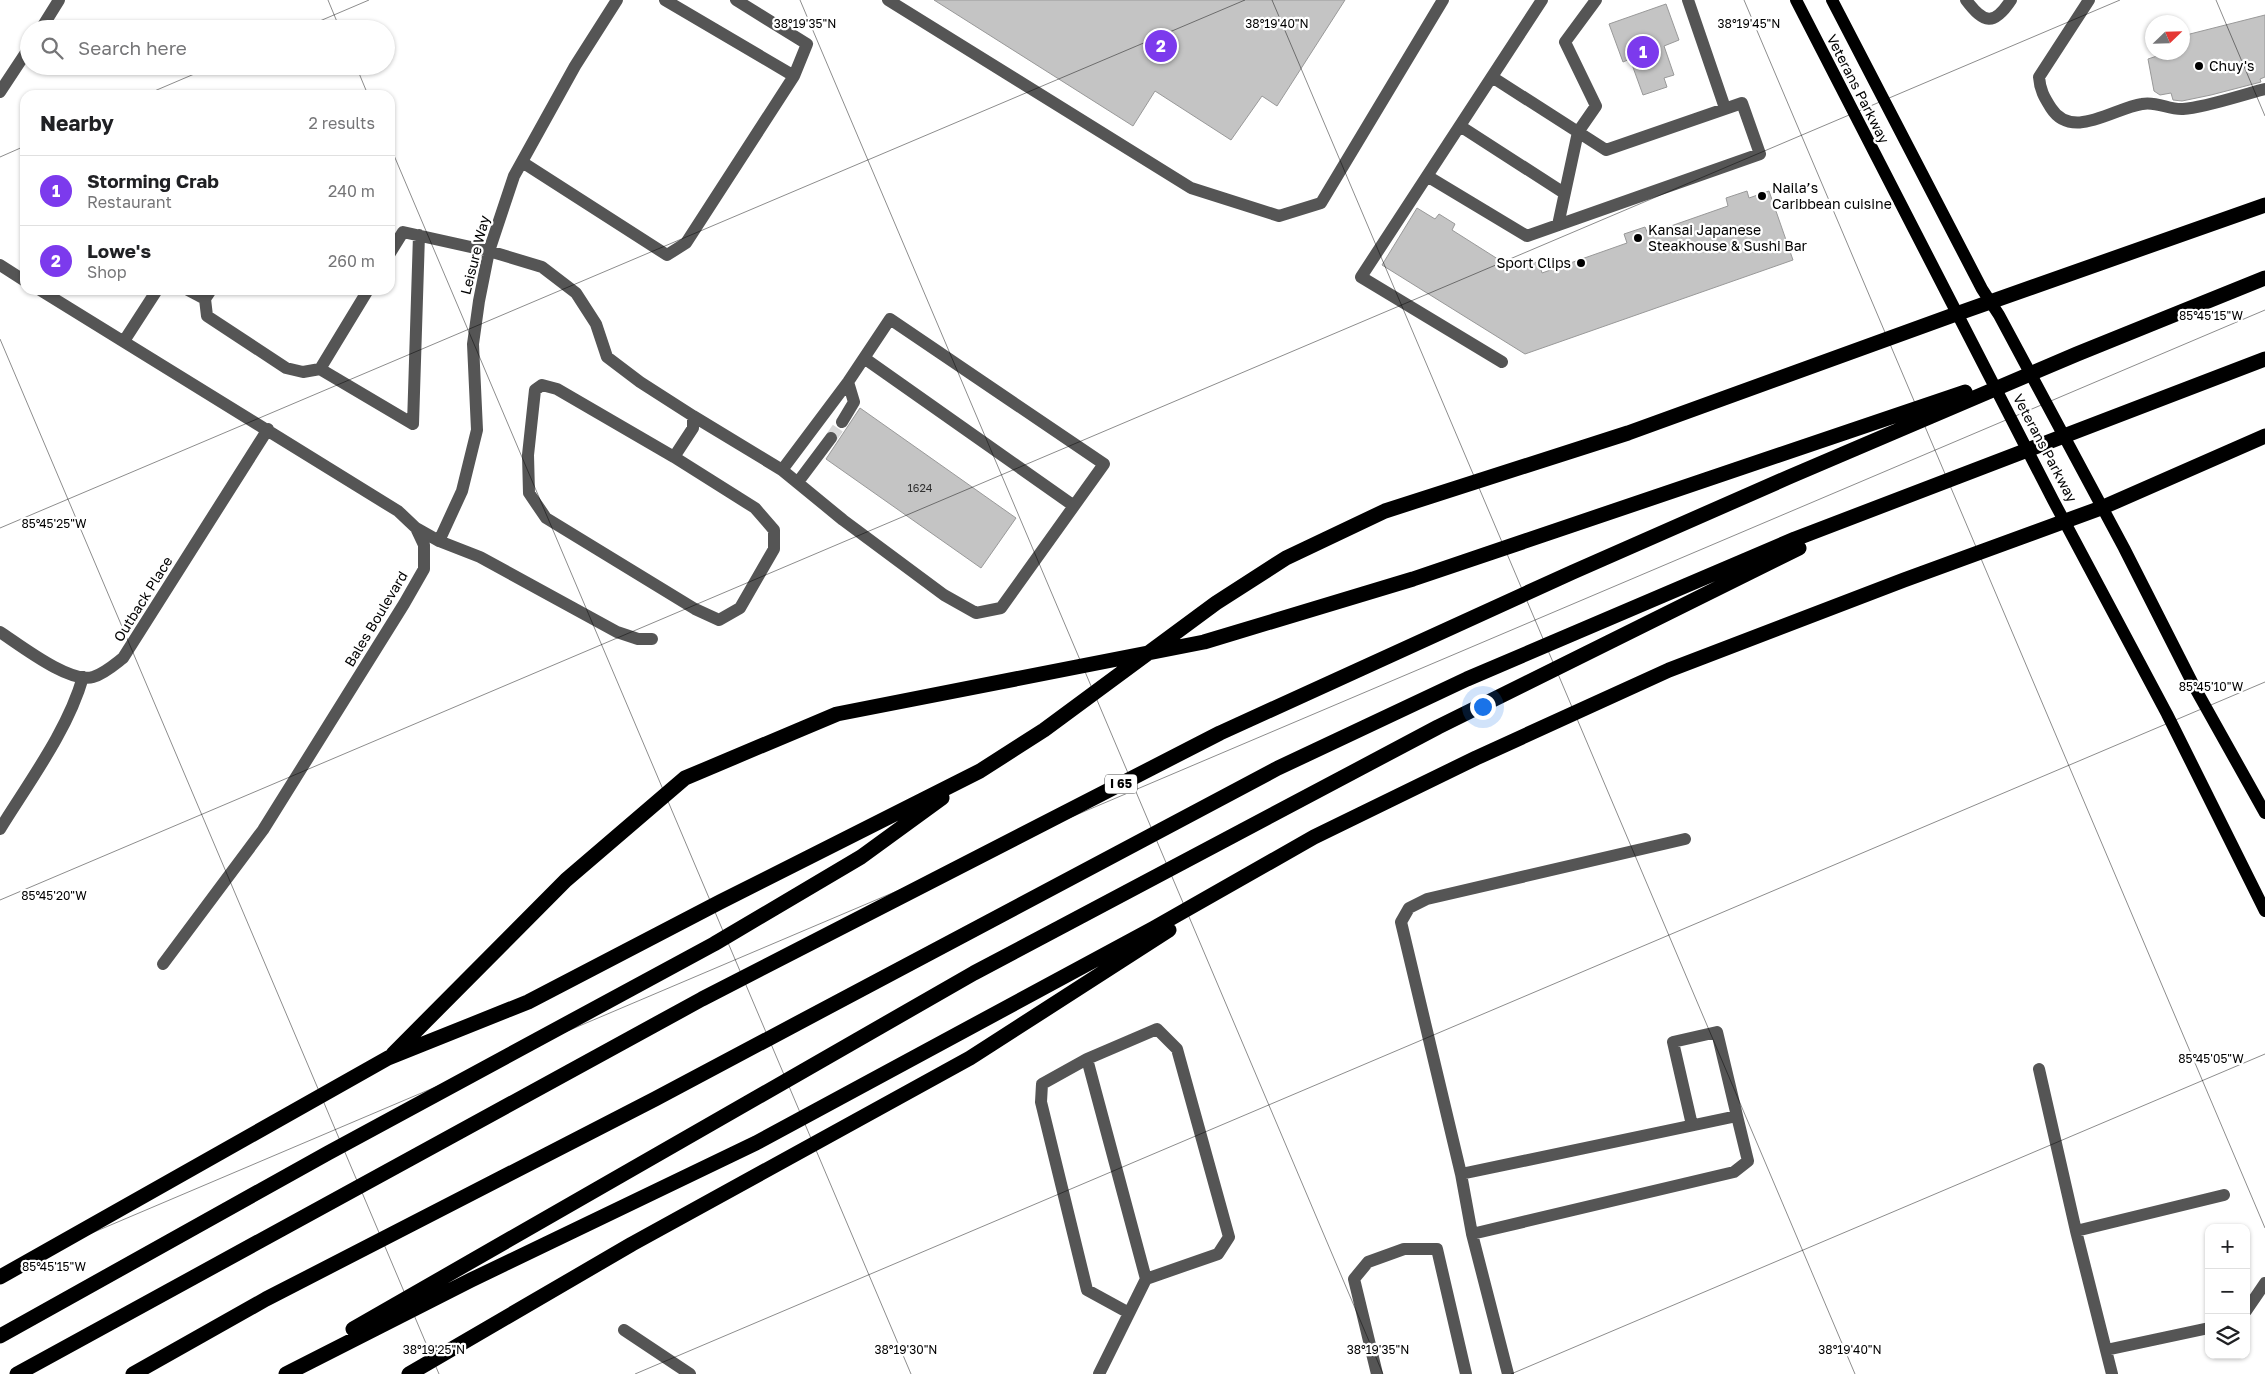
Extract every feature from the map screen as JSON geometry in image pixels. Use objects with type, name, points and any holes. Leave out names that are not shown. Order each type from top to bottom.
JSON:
[{"type":"highway","points":[[0,1336],[328,1153],[714,944],[861,857],[980,771],[1044,730],[1216,603],[1286,558],[1385,511],[1628,433],[2265,205]]},
{"type":"highway","name":"I 65","points":[[17,1374],[702,998],[1220,733],[1573,572],[2077,354],[2265,278]]},
{"type":"highway","points":[[388,1058],[566,880],[685,778],[828,718],[847,712],[1204,642],[1413,580],[2077,354]]},
{"type":"highway","points":[[133,1374],[275,1294],[655,1099],[1278,768],[1467,678],[1794,539],[2265,359]]},
{"type":"highway","points":[[286,1374],[471,1280],[756,1143],[1154,928],[1314,837],[1476,758],[1669,670],[2102,508],[2265,436]]},
{"type":"highway","points":[[276,1374],[974,973],[1438,727],[1889,503]]},
{"type":"highway","points":[[0,1277],[388,1058],[528,1002],[720,902],[980,771]]},
{"type":"highway","points":[[409,1374],[632,1244],[970,1058],[1314,837]]},
{"type":"main road","name":"Veterans Parkway","points":[[1796,0],[2054,500],[2172,723],[2265,911]]},
{"type":"main road","name":"Veterans Parkway","points":[[1832,0],[1990,302],[1999,315],[2102,508],[2195,688],[2265,814]]},
{"type":"street","points":[[47,20],[59,0]]},
{"type":"street","name":"Leisure Way","points":[[439,541],[462,491],[476,430],[473,344],[489,251],[514,176],[575,66],[617,0]]},
{"type":"street","points":[[522,162],[667,255],[686,243],[794,76],[806,44],[736,0]]},
{"type":"street","points":[[888,0],[1191,188],[1279,216],[1321,203],[1443,0]]},
{"type":"street","points":[[1502,362],[1361,277],[1542,0]]},
{"type":"street","points":[[1558,225],[1578,132],[1596,106],[1565,42],[1596,0]]},
{"type":"street","points":[[1688,0],[1725,108]]},
{"type":"street","points":[[1966,0],[1976,13],[1985,19],[1994,19],[2003,13],[2011,0]]},
{"type":"street","points":[[2089,0],[2039,77],[2040,92],[2055,115],[2070,122],[2091,121],[2142,104],[2158,103],[2173,109],[2187,109],[2265,89]]},
{"type":"street","points":[[671,2],[794,76]]},
{"type":"street","points":[[0,92],[20,62]]},
{"type":"street","points":[[1427,176],[1527,236],[1760,154],[1742,103],[1606,150],[1492,77]]},
{"type":"street","points":[[1460,126],[1564,193]]},
{"type":"street","points":[[395,245],[403,232],[489,251],[542,267],[576,293],[596,324],[607,357],[640,382],[782,470],[843,520],[944,595],[976,613],[1001,608],[1104,464],[890,319],[848,382],[782,470]]},
{"type":"street","points":[[208,295],[207,316],[286,368],[303,372],[320,369],[413,424],[420,235]]},
{"type":"street","points":[[0,265],[20,278]]},
{"type":"street","name":"Bales Boulevard","points":[[48,295],[398,511],[416,528],[424,545],[424,569],[263,830],[163,964]]},
{"type":"street","points":[[124,341],[154,295]]},
{"type":"street","points":[[320,369],[365,295]]},
{"type":"street","points":[[864,358],[1074,506]]},
{"type":"street","points":[[842,422],[854,402],[848,382]]},
{"type":"street","points":[[542,385],[557,389],[674,457],[755,508],[774,530],[774,549],[740,608],[719,620],[695,608],[546,518],[529,493],[528,455],[535,390],[542,385]]},
{"type":"street","points":[[674,457],[693,428],[693,416]]},
{"type":"street","name":"Outback Place","points":[[83,677],[91,678],[100,674],[123,658],[268,429]]},
{"type":"street","points":[[798,482],[831,438]]},
{"type":"street","points":[[416,528],[439,541],[480,557],[616,632],[638,639],[652,639]]},
{"type":"street","points":[[0,632],[60,671],[83,677],[77,700],[0,828]]},
{"type":"street","points":[[1508,1374],[1472,1234],[1461,1174],[1401,922],[1410,908],[1427,899],[1685,839]]},
{"type":"street","points":[[1129,1313],[1087,1290],[1041,1102],[1042,1084],[1087,1059],[1157,1029],[1177,1049],[1229,1236],[1218,1254],[1146,1279]]},
{"type":"street","points":[[1472,1234],[1734,1172],[1748,1161],[1717,1032],[1673,1042],[1692,1125]]},
{"type":"street","points":[[1087,1059],[1146,1279],[1099,1374]]},
{"type":"street","points":[[2039,1069],[2076,1231],[2112,1374]]},
{"type":"street","points":[[1461,1174],[1736,1116]]},
{"type":"street","points":[[2076,1231],[2224,1195]]},
{"type":"street","points":[[1377,1374],[1354,1279],[1368,1262],[1404,1249],[1437,1249],[1466,1374]]},
{"type":"street","points":[[2250,1305],[2265,1283]]},
{"type":"street","points":[[2106,1350],[2205,1329]]},
{"type":"street","points":[[624,1330],[690,1374]]},
{"type":"building","points":[[934,0],[1345,0],[1277,106],[1262,96],[1231,140],[1155,91],[1133,126]]},
{"type":"building","points":[[1666,4],[1679,40],[1664,46],[1674,75],[1664,78],[1667,87],[1643,95],[1630,59],[1623,62],[1609,24]]},
{"type":"building","points":[[2265,15],[2265,77],[2260,79],[2261,82],[2182,101],[2173,100],[2171,93],[2160,95],[2154,91],[2148,60],[2190,60],[2190,34]]},
{"type":"building","points":[[1747,191],[1749,198],[1769,191],[1793,260],[1525,354],[1382,265],[1417,208],[1435,219],[1439,214],[1455,224],[1452,230],[1512,268],[1517,259],[1539,263],[1542,273],[1627,243],[1624,234],[1645,227],[1648,234],[1728,206],[1726,198]]},
{"type":"building","points":[[860,408],[1016,518],[981,568],[826,459]]},
{"type":"tunnel","points":[[831,438],[842,422]]},
{"type":"place","name":"Lowe's","points":[[1161,46]]},
{"type":"place","name":"Storming Crab","points":[[1643,52]]},
{"type":"place","name":"Chuy's","points":[[2199,66]]},
{"type":"place","name":"Naila’s Caribbean cuisine","points":[[1762,196]]},
{"type":"place","name":"Kansai Japanese Steakhouse & Sushi Bar","points":[[1638,238]]},
{"type":"place","name":"Sport Clips","points":[[1581,263]]}]
